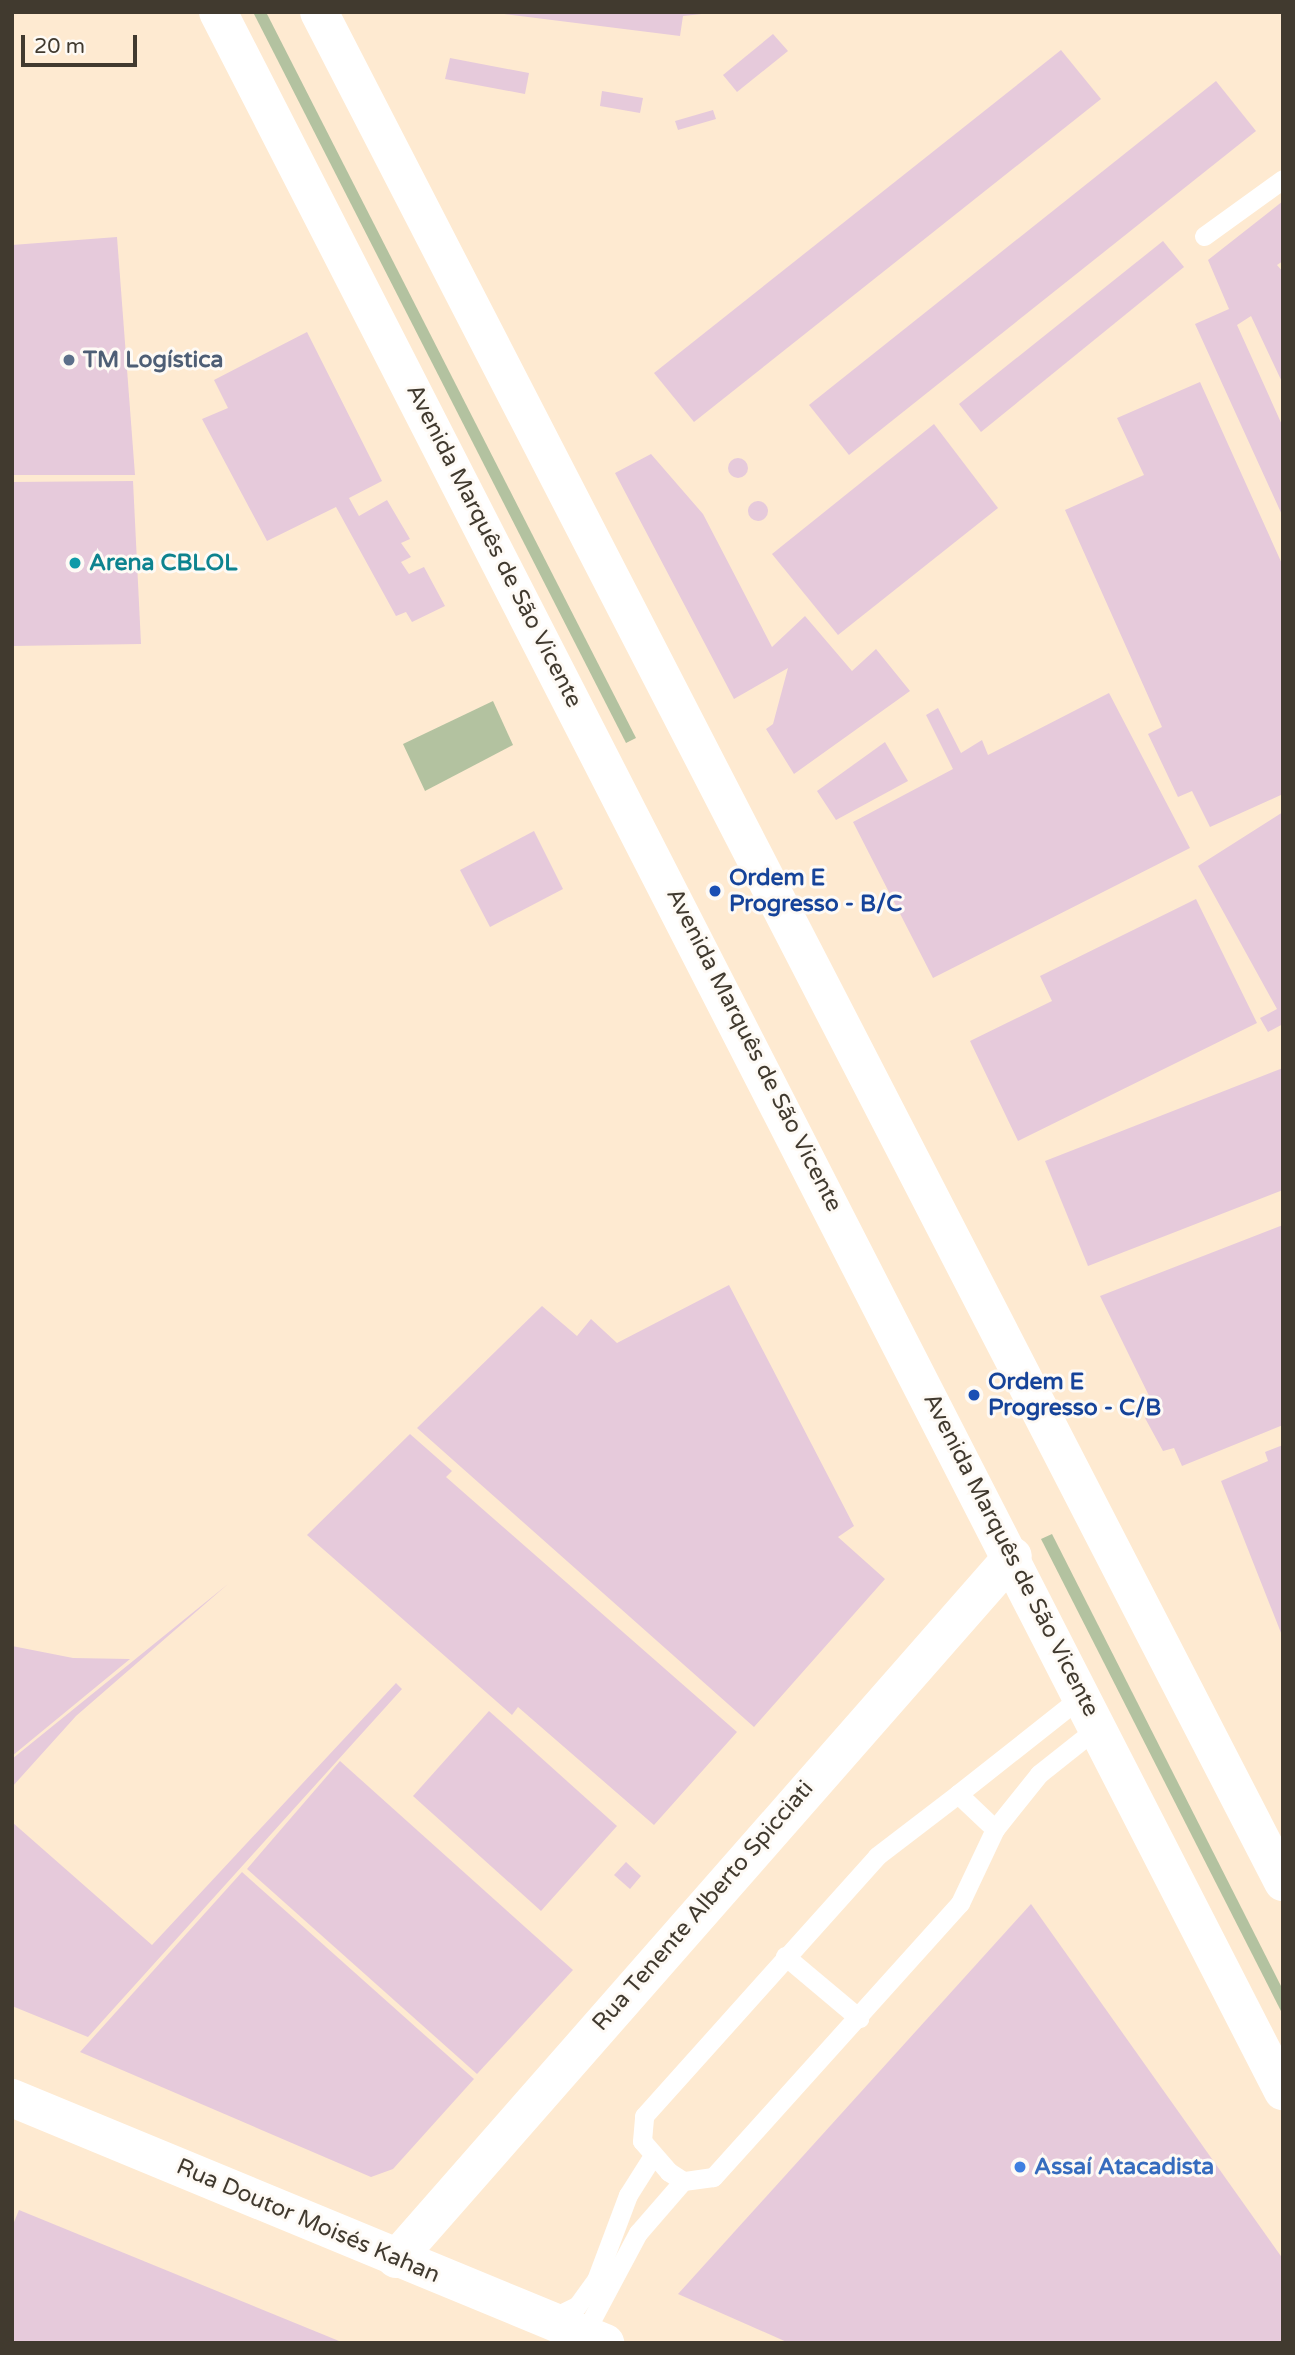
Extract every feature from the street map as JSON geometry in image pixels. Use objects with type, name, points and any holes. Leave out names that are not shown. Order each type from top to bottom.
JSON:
[{"type":"main road","name":"Avenida Marquês de São Vicente","points":[[218,12],[1013,1556],[1283,2091]]},
{"type":"main road","points":[[319,12],[1283,1882]]},
{"type":"main road","name":"Rua Tenente Alberto Spicciati","points":[[396,2259],[1013,1556]]},
{"type":"main road","name":"Rua Doutor Moisés Kahan","points":[[12,2098],[396,2259],[594,2338]]},
{"type":"lane","points":[[1205,236],[1283,179]]},
{"type":"lane","points":[[683,2181],[652,2157],[638,2128],[644,2116],[785,1956],[907,1827],[1090,1711]]},
{"type":"lane","points":[[594,2338],[638,2233],[683,2181],[713,2177],[960,1903],[995,1829],[1090,1711]]},
{"type":"lane","points":[[958,1794],[995,1829]]},
{"type":"lane","points":[[785,1956],[859,2018]]},
{"type":"lane","points":[[549,2320],[577,2306],[596,2280],[628,2194],[652,2157]]},
{"type":"green space","points":[[253,12],[266,12],[636,738],[626,743]]},
{"type":"green space","points":[[493,701],[513,745],[425,791],[403,744]]},
{"type":"green space","points":[[1052,1534],[1283,1990],[1283,2015],[1041,1539]]},
{"type":"building","points":[[720,12],[683,16],[680,36],[504,14]]},
{"type":"building","points":[[773,34],[788,51],[737,92],[723,75]]},
{"type":"building","points":[[1061,50],[1101,99],[694,422],[654,373]]},
{"type":"building","points":[[450,58],[529,73],[525,94],[445,79]]},
{"type":"building","points":[[1216,81],[1256,131],[849,455],[809,405]]},
{"type":"building","points":[[602,91],[643,98],[640,113],[600,106]]},
{"type":"building","points":[[713,110],[716,119],[678,130],[675,121]]},
{"type":"building","points":[[1283,201],[1283,261],[1277,265],[1283,272],[1283,384],[1251,316],[1237,325],[1283,427],[1283,517],[1195,324],[1229,309],[1208,260]]},
{"type":"building","name":"TM Logística","points":[[117,237],[135,475],[12,475],[12,245]]},
{"type":"building","points":[[1163,241],[1184,267],[981,432],[959,404]]},
{"type":"building","points":[[307,332],[382,481],[349,498],[359,516],[387,500],[410,539],[401,543],[411,557],[401,562],[409,574],[424,567],[445,606],[412,622],[406,612],[396,616],[336,507],[267,541],[202,419],[228,408],[214,380]]},
{"type":"building","points":[[1200,382],[1283,566],[1283,794],[1210,827],[1192,791],[1178,797],[1148,734],[1162,727],[1065,510],[1144,475],[1117,418]]},
{"type":"building","points":[[934,424],[998,508],[838,635],[772,554]]},
{"type":"building","points":[[651,454],[703,514],[772,647],[805,616],[852,671],[876,649],[910,691],[794,774],[766,729],[773,724],[788,668],[734,699],[615,473]]},
{"type":"building","points":[[738,458],[745,461],[748,468],[745,475],[738,478],[731,475],[728,468],[731,461]]},
{"type":"building","name":"Arena CBLOL","points":[[133,481],[141,644],[12,646],[12,482]]},
{"type":"building","points":[[758,501],[765,504],[768,511],[765,518],[758,521],[751,518],[748,511],[751,504]]},
{"type":"building","points":[[1109,693],[1190,848],[933,978],[853,822],[953,769],[926,715],[938,708],[961,753],[982,740],[988,755]]},
{"type":"building","points":[[885,742],[908,781],[836,820],[817,791]]},
{"type":"building","points":[[1283,812],[1283,1024],[1268,1032],[1260,1018],[1277,1009],[1198,866]]},
{"type":"building","points":[[534,831],[563,889],[490,927],[460,870]]},
{"type":"building","points":[[1196,899],[1257,1023],[1018,1141],[970,1041],[1052,1001],[1040,976]]},
{"type":"building","points":[[1283,1068],[1283,1190],[1088,1266],[1045,1161]]},
{"type":"building","points":[[1283,1225],[1283,1425],[1182,1466],[1174,1448],[1163,1451],[1145,1418],[1157,1412],[1100,1296]]},
{"type":"building","points":[[729,1285],[854,1526],[838,1537],[885,1579],[754,1727],[417,1428],[542,1306],[577,1336],[591,1319],[617,1343]]},
{"type":"building","points":[[410,1434],[452,1471],[446,1477],[737,1732],[654,1825],[518,1707],[512,1715],[307,1535]]},
{"type":"building","points":[[1283,1445],[1283,1638],[1221,1481],[1268,1461],[1265,1452]]},
{"type":"building","points":[[228,1584],[76,1716],[12,1787],[12,1759]]},
{"type":"building","points":[[12,1646],[73,1658],[130,1659],[12,1756]]},
{"type":"building","points":[[396,1683],[402,1689],[88,2037],[12,2006],[12,1822],[152,1945]]},
{"type":"building","points":[[489,1711],[617,1826],[541,1911],[413,1796]]},
{"type":"building","points":[[340,1761],[573,1970],[477,2074],[247,1869]]},
{"type":"building","points":[[626,1862],[641,1876],[630,1889],[614,1875]]},
{"type":"building","points":[[242,1872],[474,2079],[393,2169],[371,2177],[80,2052]]},
{"type":"building","points":[[1031,1904],[1283,2259],[1283,2343],[789,2343],[678,2294]]},
{"type":"building","points":[[19,2210],[344,2343],[12,2343],[12,2227]]},
{"type":"place","name":"TM Logística","points":[[69,360]]},
{"type":"place","name":"Arena CBLOL","points":[[75,563]]},
{"type":"place","name":"Ordem E Progresso - B/C","points":[[715,891]]},
{"type":"place","name":"Ordem E Progresso - C/B","points":[[974,1395]]},
{"type":"place","name":"Assaí Atacadista","points":[[1020,2167]]}]
